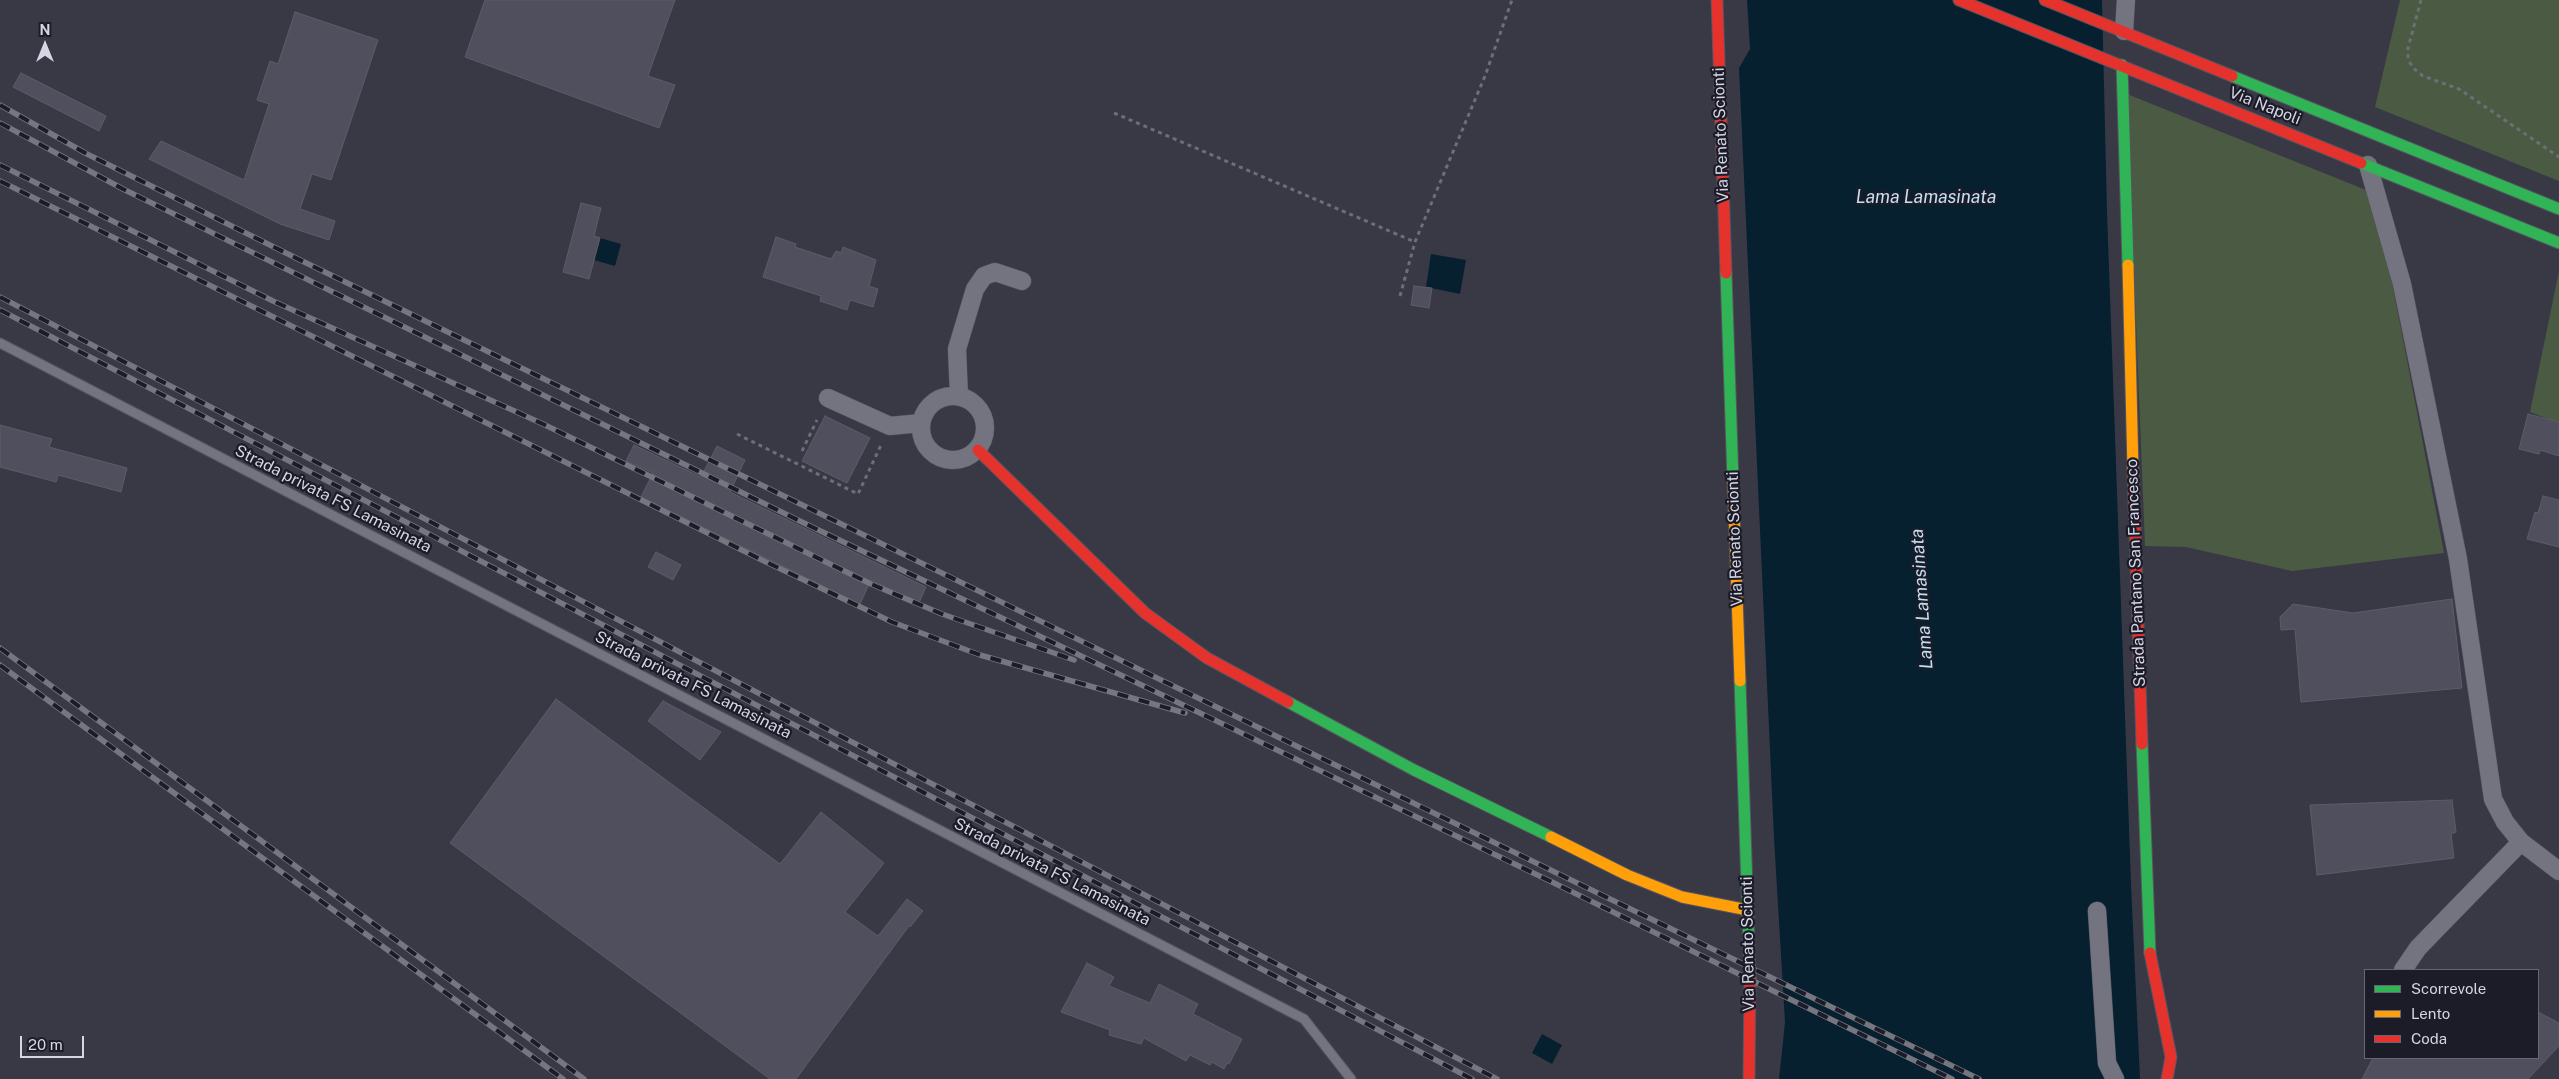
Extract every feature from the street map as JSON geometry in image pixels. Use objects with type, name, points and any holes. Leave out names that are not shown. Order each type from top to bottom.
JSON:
[{"type":"street","name":"Via Renato Scionti","points":[[1717,0],[1748,910],[1749,1079]]},
{"type":"street","name":"Via Napoli","points":[[1958,0],[2559,243]]},
{"type":"street","name":"Via Napoli","points":[[2045,0],[2559,209]]},
{"type":"street","points":[[2124,31],[2126,0]]},
{"type":"street","name":"Strada Pantano San Francesco","points":[[2122,65],[2138,669],[2150,948],[2171,1057],[2167,1079]]},
{"type":"street","points":[[2368,165],[2402,284],[2458,559],[2493,799],[2505,822],[2521,842],[2559,871]]},
{"type":"street","points":[[959,396],[957,349],[975,289],[984,276],[995,272],[1022,281]]},
{"type":"street","points":[[959,396],[970,400],[984,417],[986,428],[978,450],[969,457],[959,460],[939,457],[924,443],[921,424],[930,405],[938,400],[959,396]]},
{"type":"street","points":[[828,398],[890,426],[921,424]]},
{"type":"street","points":[[978,450],[1146,613],[1207,658],[1414,770],[1627,875],[1682,897],[1748,910]]},
{"type":"street","points":[[2405,969],[2418,948],[2521,842]]},
{"type":"street","points":[[2097,911],[2107,1063],[2115,1079]]},
{"type":"lane","name":"Strada privata FS Lamasinata","points":[[0,343],[1304,1019],[1351,1079]]},
{"type":"path","points":[[1400,296],[1415,242],[1485,76],[1512,0]]},
{"type":"path","points":[[2421,0],[2408,48],[2408,59],[2413,68],[2423,76],[2459,89],[2559,156]]},
{"type":"path","points":[[1114,113],[1415,242]]},
{"type":"path","points":[[802,451],[817,420]]},
{"type":"path","points":[[736,434],[858,494],[878,451]]},
{"type":"green space","points":[[2400,0],[2559,0],[2559,181],[2375,107]]},
{"type":"green space","points":[[2127,94],[2366,190],[2392,282],[2444,553],[2292,571],[2186,547],[2145,546]]},
{"type":"green space","points":[[2559,271],[2559,423],[2530,412]]},
{"type":"water","name":"Lama Lamasinata","points":[[1747,0],[2102,0],[2107,212],[2131,884],[2140,1079],[1779,1079],[1785,1022],[1774,838],[1739,68],[1750,49]]},
{"type":"water","points":[[600,238],[621,244],[615,266],[594,260]]},
{"type":"water","points":[[1431,254],[1466,260],[1460,294],[1426,287]]},
{"type":"water","points":[[1542,1034],[1562,1045],[1552,1064],[1532,1053]]},
{"type":"building","points":[[485,0],[675,0],[648,76],[675,85],[659,128],[465,57]]},
{"type":"building","points":[[295,12],[378,40],[331,180],[312,174],[300,209],[335,221],[329,240],[280,224],[149,159],[161,141],[244,180],[269,104],[257,100],[270,61],[278,64]]},
{"type":"building","points":[[21,73],[106,116],[99,131],[13,87]]},
{"type":"building","points":[[581,203],[601,208],[594,236],[600,238],[589,279],[563,272]]},
{"type":"building","points":[[776,237],[796,244],[795,247],[831,259],[836,251],[841,253],[843,247],[876,260],[869,286],[878,289],[873,307],[850,300],[847,310],[820,301],[821,296],[763,277]]},
{"type":"building","points":[[1414,286],[1432,288],[1429,308],[1411,305]]},
{"type":"building","points":[[2528,414],[2559,422],[2559,456],[2540,450],[2539,454],[2519,449]]},
{"type":"building","points":[[825,416],[870,438],[847,483],[802,461]]},
{"type":"building","points":[[0,425],[52,439],[49,447],[127,468],[121,492],[58,475],[56,482],[0,467]]},
{"type":"building","points":[[634,445],[701,477],[717,446],[745,460],[730,492],[926,587],[919,603],[871,580],[860,604],[641,497],[653,473],[626,461]]},
{"type":"building","points":[[2543,496],[2559,500],[2559,547],[2527,539],[2535,512],[2538,513]]},
{"type":"building","points":[[656,552],[681,565],[673,580],[648,567]]},
{"type":"building","points":[[2452,599],[2462,688],[2301,702],[2295,629],[2281,630],[2280,617],[2293,604],[2353,613]]},
{"type":"building","points":[[556,699],[780,864],[821,812],[884,863],[845,912],[878,936],[907,899],[923,911],[909,926],[796,1079],[770,1079],[450,843]]},
{"type":"building","points":[[663,701],[721,732],[700,760],[648,721]]},
{"type":"building","points":[[2452,800],[2456,832],[2451,834],[2454,858],[2317,875],[2310,805]]},
{"type":"building","points":[[1087,963],[1114,977],[1109,986],[1150,1003],[1159,984],[1198,1004],[1193,1014],[1242,1039],[1229,1064],[1227,1063],[1224,1069],[1212,1062],[1210,1065],[1190,1055],[1186,1061],[1144,1038],[1141,1044],[1109,1035],[1110,1030],[1061,1012]]},
{"type":"building","points":[[2539,1013],[2559,1023],[2559,1046],[2528,1079],[2362,1079],[2372,1059],[2539,1059]]},
{"type":"railway","points":[[0,105],[87,154],[294,257],[1979,1079]]},
{"type":"railway","points":[[0,123],[123,189],[806,524],[1550,881],[1952,1079]]},
{"type":"railway","points":[[0,165],[273,301],[543,424],[871,584],[942,614],[1074,660]]},
{"type":"railway","points":[[0,181],[764,561],[892,622],[980,655],[1185,713]]},
{"type":"railway","points":[[0,297],[1497,1079]]},
{"type":"railway","points":[[0,310],[1472,1079]]},
{"type":"railway","points":[[0,648],[584,1079]]},
{"type":"railway","points":[[0,665],[563,1079]]},
{"type":"traffic: fast","points":[[2122,65],[2128,265]]},
{"type":"traffic: fast","points":[[2232,76],[2559,209]]},
{"type":"traffic: fast","points":[[2361,163],[2559,243]]},
{"type":"traffic: fast","points":[[1726,273],[1733,481]]},
{"type":"traffic: fast","points":[[1740,681],[1750,978]]},
{"type":"traffic: fast","points":[[1288,702],[1414,770],[1551,837]]},
{"type":"traffic: fast","points":[[2142,744],[2150,953]]},
{"type":"traffic: slow","points":[[2128,265],[2133,470]]},
{"type":"traffic: slow","points":[[1733,481],[1740,681]]},
{"type":"traffic: slow","points":[[1551,837],[1627,875],[1682,897],[1748,910]]},
{"type":"traffic: jam","points":[[1717,0],[1726,273]]},
{"type":"traffic: jam","points":[[1959,0],[2361,163]]},
{"type":"traffic: jam","points":[[2045,0],[2232,76]]},
{"type":"traffic: jam","points":[[978,450],[1145,613],[1207,658],[1288,702]]},
{"type":"traffic: jam","points":[[2133,470],[2142,744]]},
{"type":"traffic: jam","points":[[2150,953],[2171,1057],[2167,1079]]},
{"type":"traffic: jam","points":[[1749,1079],[1750,978]]}]
